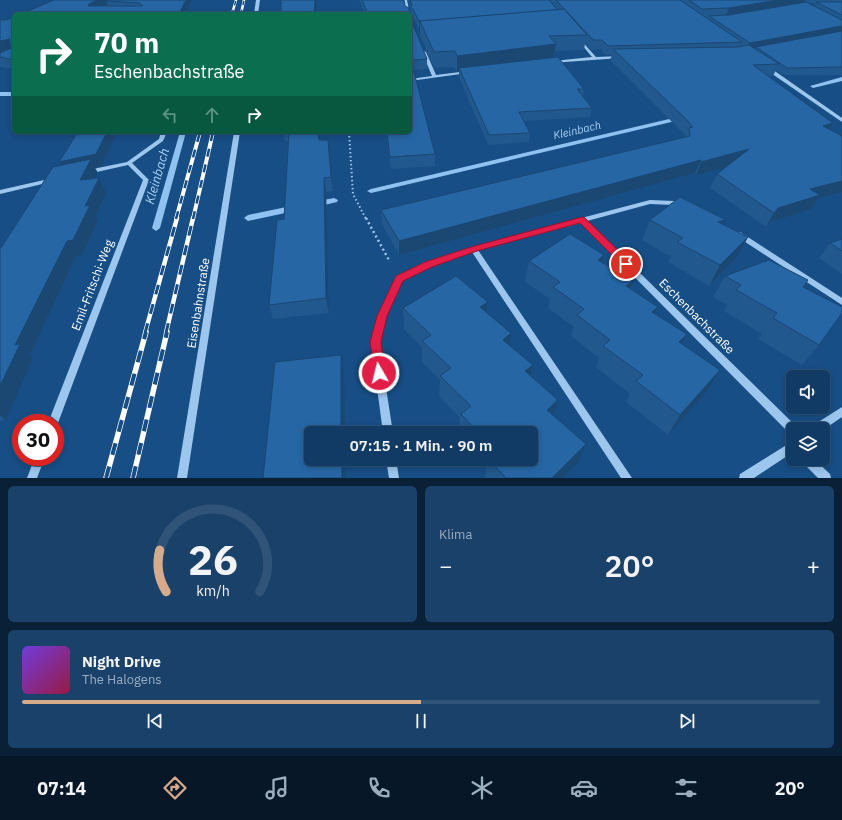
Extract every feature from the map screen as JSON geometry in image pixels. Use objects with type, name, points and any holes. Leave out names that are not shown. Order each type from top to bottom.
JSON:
[{"type":"street","points":[[256,12],[258,0]]},
{"type":"street","points":[[405,0],[407,12]]},
{"type":"street","points":[[405,5],[413,5]]},
{"type":"street","points":[[577,37],[595,58]]},
{"type":"street","points":[[422,47],[434,76]]},
{"type":"street","points":[[549,63],[595,58],[626,57]]},
{"type":"street","points":[[765,67],[842,120]]},
{"type":"street","points":[[412,80],[472,72]]},
{"type":"street","points":[[83,173],[129,163],[161,140],[163,134]]},
{"type":"street","name":"Eisenbahnstraße","points":[[182,478],[237,134]]},
{"type":"street","name":"Emil-Fritschi-Weg","points":[[56,414],[146,180],[129,163]]},
{"type":"street","points":[[0,192],[61,178]]},
{"type":"street","points":[[387,426],[375,342],[382,316],[399,278],[428,264],[474,249],[650,202],[674,203],[689,207]]},
{"type":"street","name":"Eschenbachstraße","points":[[582,220],[786,423]]},
{"type":"street","points":[[731,230],[842,302]]},
{"type":"street","points":[[474,249],[627,478]]},
{"type":"street","points":[[826,422],[842,410]]},
{"type":"street","points":[[744,478],[786,451]]},
{"type":"street","points":[[32,478],[37,466]]},
{"type":"street","points":[[392,466],[394,478]]},
{"type":"street","points":[[814,466],[826,478]]},
{"type":"path","points":[[349,134],[353,194],[399,278]]},
{"type":"building","points":[[54,0],[97,0],[88,6],[143,6],[140,3],[106,1],[186,0],[180,12],[26,12]]},
{"type":"building","points":[[281,0],[315,0],[314,12],[281,12]]},
{"type":"building","points":[[362,0],[404,0],[405,6],[409,8],[409,12],[367,12]]},
{"type":"building","points":[[410,0],[549,0],[558,10],[419,21],[411,7],[412,5]]},
{"type":"building","points":[[556,0],[680,0],[742,42],[608,46],[602,40],[593,40]]},
{"type":"building","points":[[689,0],[779,0],[729,8],[702,9]]},
{"type":"building","points":[[806,2],[842,20],[842,26],[750,43],[709,16],[729,15]]},
{"type":"building","points":[[816,2],[842,2],[842,15]]},
{"type":"building","points":[[564,9],[587,35],[549,36],[556,44],[457,56],[455,51],[434,52],[420,21]]},
{"type":"building","points":[[12,18],[12,44],[9,43],[10,39],[0,41],[0,20]]},
{"type":"building","points":[[412,22],[427,59],[412,60]]},
{"type":"building","points":[[842,31],[842,67],[787,68],[756,47]]},
{"type":"building","points":[[749,45],[779,64],[753,65],[833,123],[823,126],[842,136],[842,181],[810,189],[820,195],[778,208],[774,213],[717,174],[749,149],[701,162],[701,160],[399,241],[381,210],[690,136],[689,128],[693,127],[687,120],[613,49],[738,47]]},
{"type":"building","points":[[12,48],[12,60],[0,57],[0,53]]},
{"type":"building","points":[[558,57],[584,89],[577,89],[592,108],[519,112],[530,133],[489,135],[459,68]]},
{"type":"building","points":[[412,72],[414,72],[435,154],[390,157],[387,134],[412,134]]},
{"type":"building","points":[[77,134],[106,134],[96,154],[59,162]]},
{"type":"building","points":[[289,134],[318,134],[319,140],[328,140],[331,177],[324,178],[326,298],[269,305],[277,220],[284,219]]},
{"type":"building","points":[[91,159],[80,180],[99,178],[85,206],[90,205],[73,240],[67,241],[15,345],[20,344],[0,386],[0,248],[53,167]]},
{"type":"building","points":[[680,197],[726,220],[718,222],[748,237],[720,265],[677,242],[683,238],[650,220]]},
{"type":"building","points":[[570,234],[604,255],[598,260],[633,281],[626,286],[658,307],[652,312],[687,334],[679,342],[720,370],[680,415],[636,381],[643,375],[603,346],[610,340],[577,315],[584,309],[553,287],[560,282],[529,261]]},
{"type":"building","points":[[842,239],[842,251],[830,243]]},
{"type":"building","points":[[769,260],[808,280],[803,287],[842,307],[842,313],[819,345],[773,318],[777,313],[736,290],[741,285],[725,276]]},
{"type":"building","points":[[456,276],[488,302],[480,307],[511,333],[503,340],[533,365],[525,371],[558,400],[547,410],[586,444],[552,478],[506,478],[495,466],[538,466],[538,426],[472,426],[461,414],[471,406],[440,376],[451,368],[422,341],[431,335],[403,308]]},
{"type":"building","points":[[341,355],[341,426],[304,426],[304,466],[342,466],[342,478],[263,478],[275,362]]},
{"type":"waterway","name":"Kleinbach","points":[[813,86],[842,79]]},
{"type":"waterway","name":"Kleinbach","points":[[0,94],[12,94]]},
{"type":"waterway","name":"Kleinbach","points":[[371,191],[682,118]]},
{"type":"waterway","name":"Kleinbach","points":[[156,228],[182,134]]},
{"type":"waterway","name":"Kleinbach","points":[[316,204],[334,200]]},
{"type":"waterway","name":"Kleinbach","points":[[248,218],[296,208]]},
{"type":"railway","points":[[233,12],[236,0]]},
{"type":"railway","points":[[241,12],[244,0]]},
{"type":"railway","points":[[176,219],[199,134]]},
{"type":"railway","points":[[193,219],[213,134]]},
{"type":"railway","points":[[145,333],[177,218]]},
{"type":"railway","points":[[166,333],[193,218]]},
{"type":"railway","points":[[106,478],[146,332]]},
{"type":"railway","points":[[133,478],[167,332]]},
{"type":"route","points":[[379,373],[375,342],[382,316],[399,278],[428,264],[474,249],[582,220],[626,264]]}]
